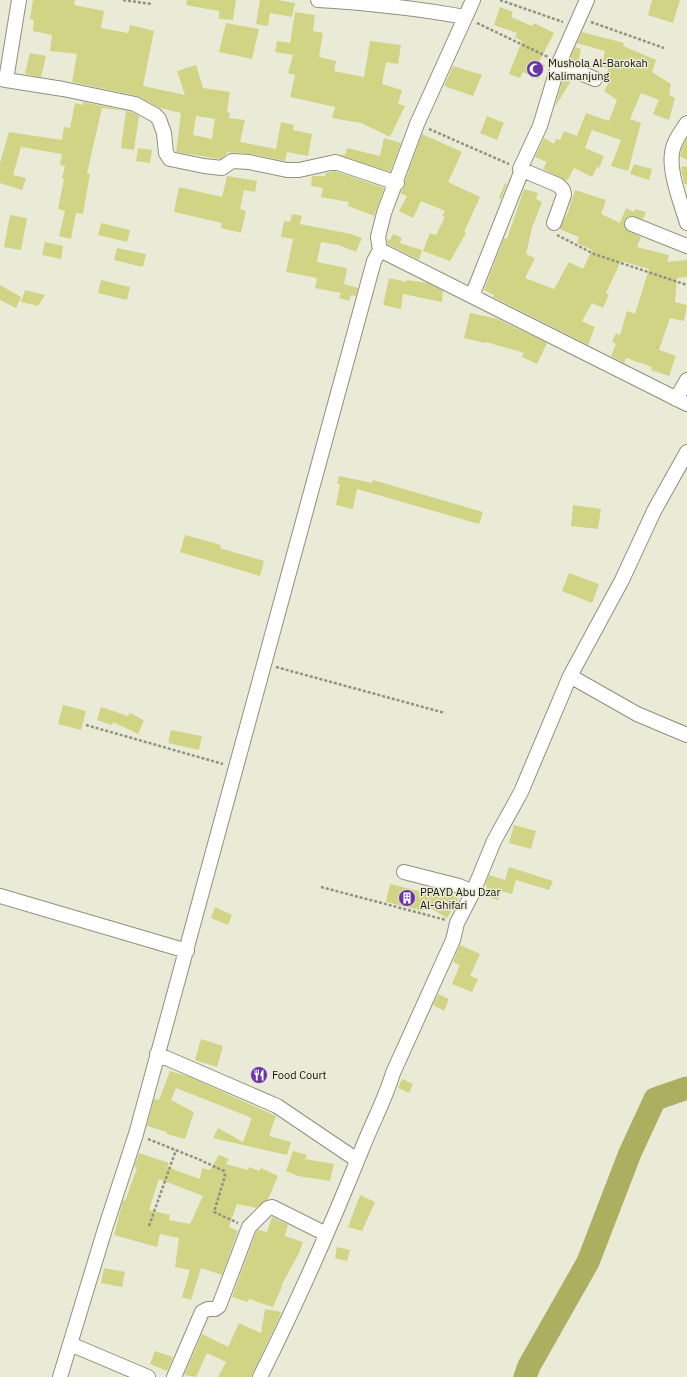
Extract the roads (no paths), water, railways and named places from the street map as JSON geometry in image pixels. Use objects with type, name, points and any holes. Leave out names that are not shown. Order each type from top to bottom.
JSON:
[{"type":"street","points":[[19,0],[3,79],[63,89],[135,104],[155,115],[159,119],[164,133],[166,154],[170,159],[222,168],[232,161],[249,162],[286,170],[299,170],[335,162],[397,182]]},
{"type":"street","points":[[318,0],[372,3],[428,10],[465,17]]},
{"type":"street","points":[[60,1377],[105,1229],[136,1134],[157,1054],[187,951],[374,261],[380,250],[378,237],[380,226],[417,124],[473,0]]},
{"type":"street","points":[[472,296],[521,170],[540,126],[559,64],[588,0]]},
{"type":"street","points":[[559,64],[594,79]]},
{"type":"street","points":[[687,123],[675,142],[672,153],[676,183],[687,223]]},
{"type":"street","points":[[521,170],[558,185],[563,190],[564,194],[554,223]]},
{"type":"street","points":[[632,224],[687,246]]},
{"type":"street","points":[[380,250],[681,402],[687,380]]},
{"type":"street","points":[[260,1377],[284,1329],[324,1233],[349,1184],[357,1160],[386,1095],[393,1073],[453,940],[457,923],[473,892],[494,841],[521,792],[570,676],[622,580],[654,512],[687,452]]},
{"type":"street","points":[[570,676],[637,714],[687,735]]},
{"type":"street","points":[[404,872],[460,886],[473,892]]},
{"type":"street","points":[[0,896],[187,951]]},
{"type":"street","points":[[157,1054],[277,1106],[357,1160]]},
{"type":"street","points":[[174,1377],[202,1312],[208,1309],[215,1309],[218,1306],[249,1227],[270,1206],[324,1233]]},
{"type":"street","points":[[70,1344],[148,1377]]},
{"type":"waterway","points":[[525,1377],[529,1366],[588,1262],[630,1153],[655,1099],[687,1088]]},
{"type":"place","name":"Mushola Al-Barokah Kalimanjung","points":[[535,69]]},
{"type":"place","name":"PPAYD Abu Dzar Al-Ghifari","points":[[407,898]]},
{"type":"place","name":"Food Court","points":[[259,1075]]}]
